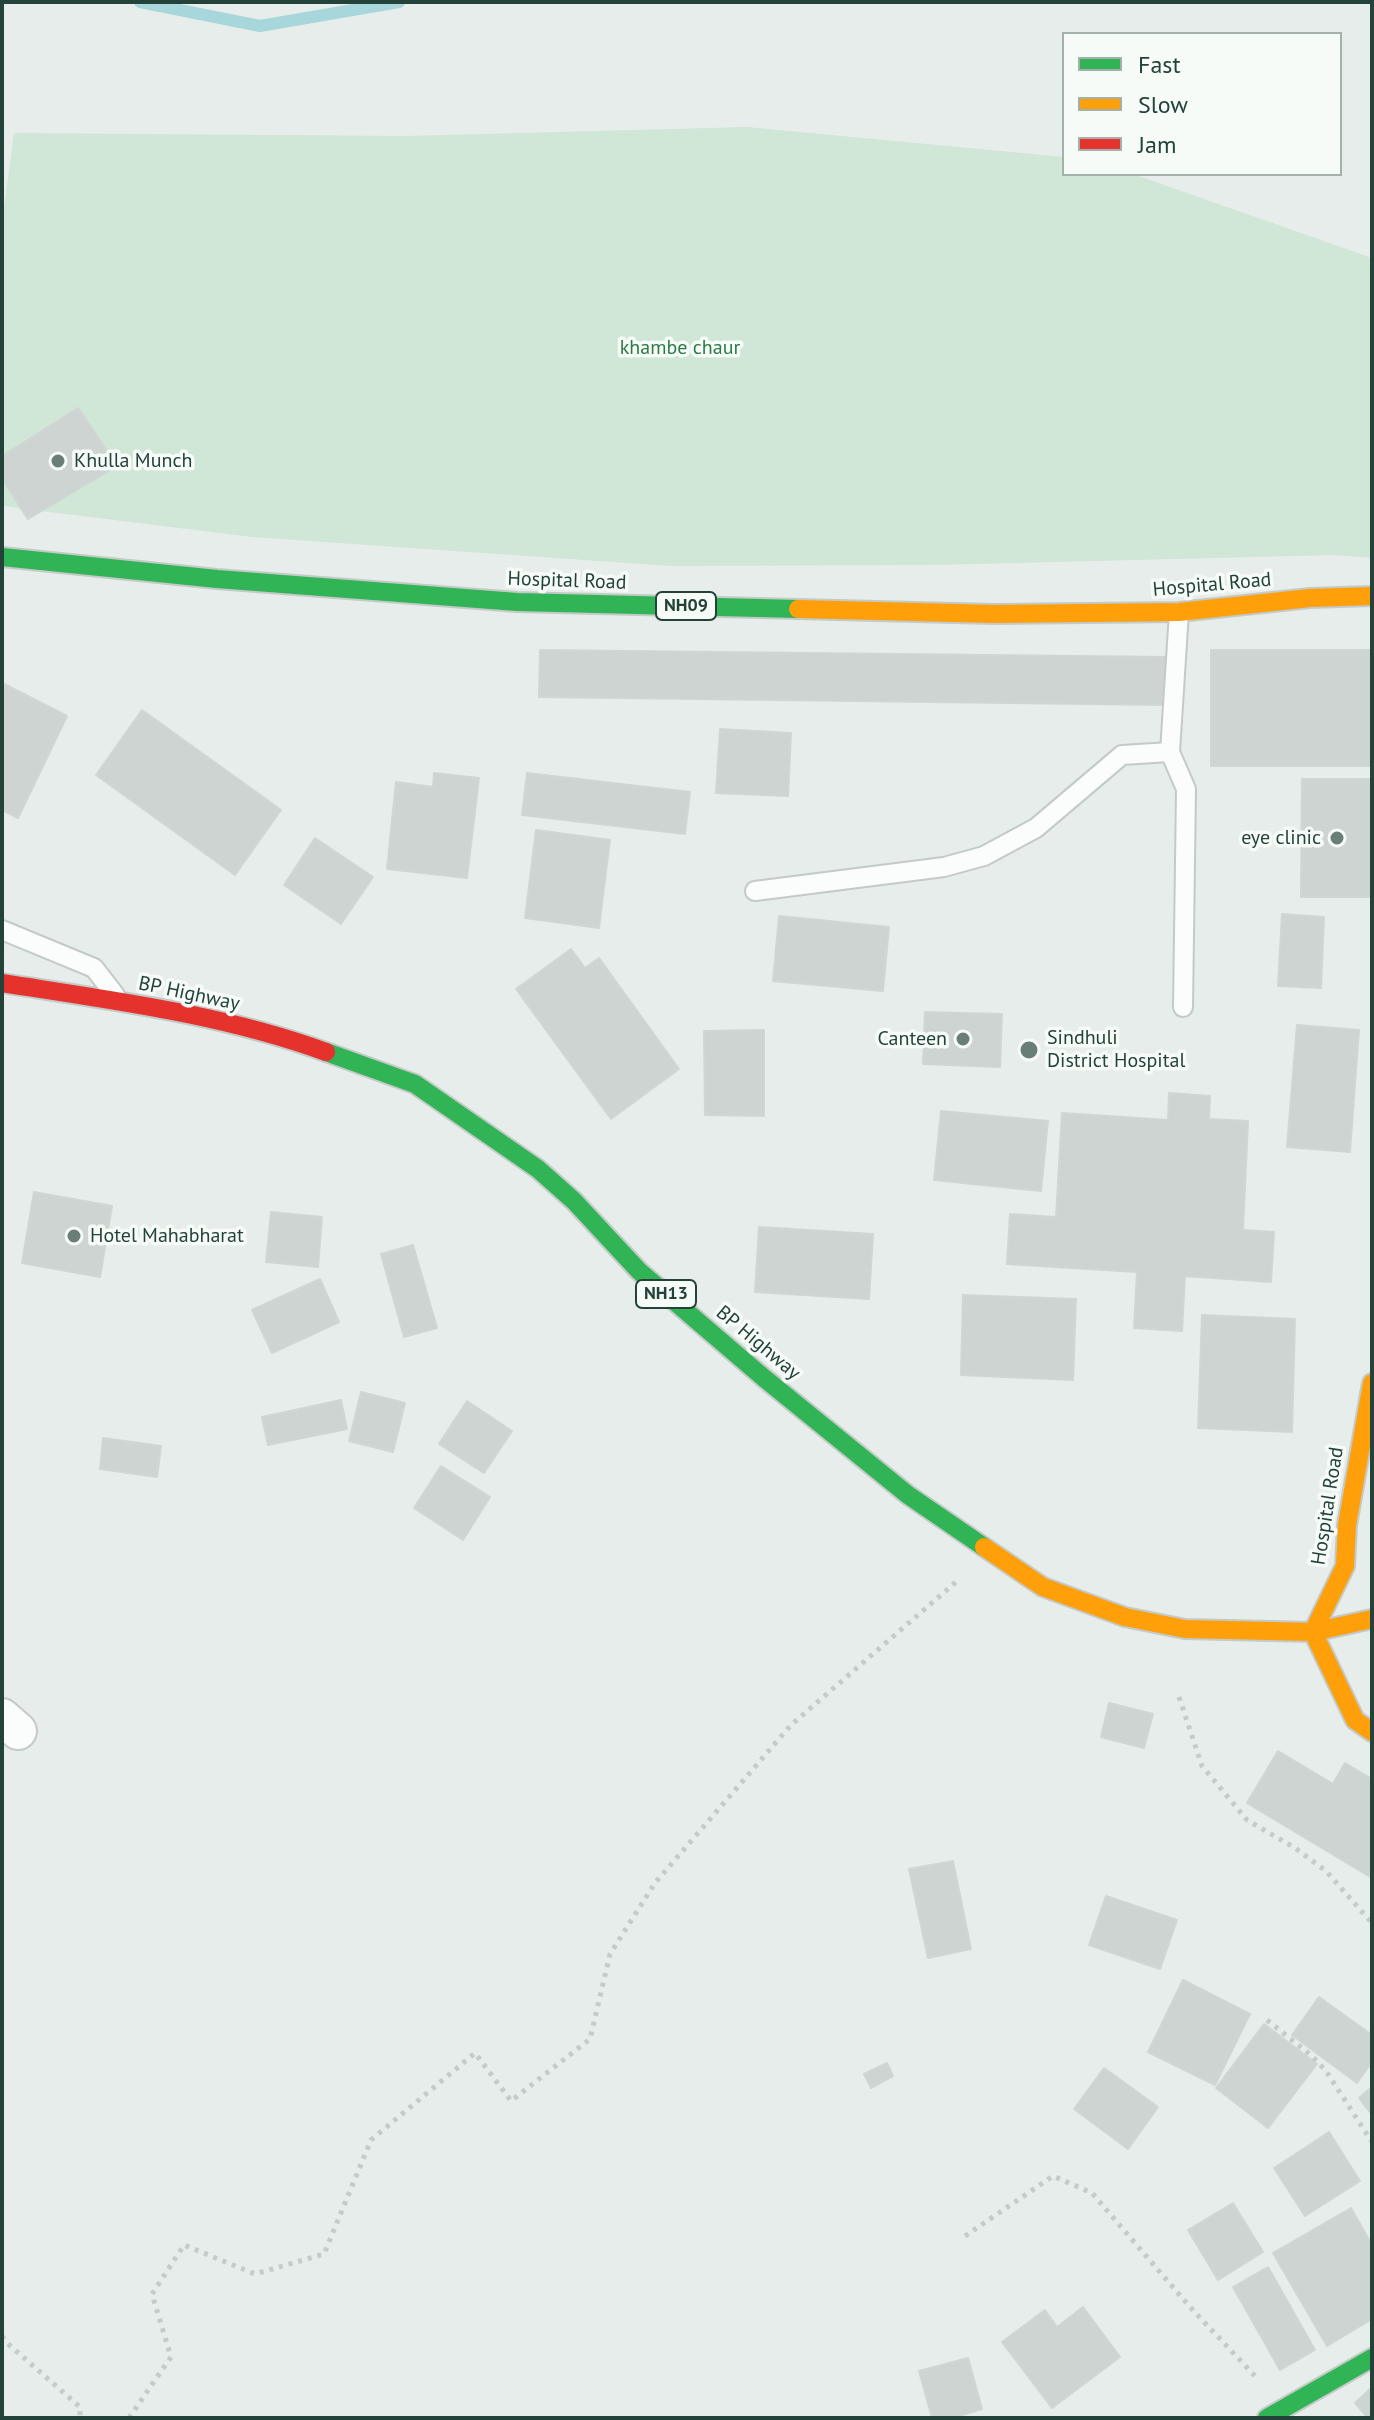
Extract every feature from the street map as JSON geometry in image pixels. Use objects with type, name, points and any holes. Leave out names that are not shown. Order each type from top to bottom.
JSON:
[{"type":"main road","name":"Hospital Road","points":[[2,557],[217,579],[517,602],[994,614],[1179,612],[1310,598],[1372,596]]},
{"type":"main road","name":"BP Highway","points":[[2,983],[213,1020],[296,1041],[415,1084],[538,1169],[574,1201],[639,1271],[908,1495],[1043,1587],[1125,1617],[1185,1629],[1313,1632],[1372,1619]]},
{"type":"main road","name":"Hospital Road","points":[[1313,1632],[1345,1566],[1347,1525],[1372,1383]]},
{"type":"main road","points":[[1313,1632],[1372,1732]]},
{"type":"main road","points":[[1267,2418],[1372,2358]]},
{"type":"lane","points":[[1179,612],[1170,752],[1186,789],[1183,1007]]},
{"type":"lane","points":[[755,891],[944,867],[984,856],[1036,828],[1122,755],[1170,752]]},
{"type":"lane","points":[[2,930],[94,968],[120,1002]]},
{"type":"path","points":[[129,2418],[171,2357],[152,2294],[184,2245],[255,2274],[324,2254],[371,2140],[475,2053],[511,2101],[590,2039],[610,1954],[655,1883],[791,1725],[990,1552]]},
{"type":"path","points":[[1179,1697],[1202,1766],[1247,1820],[1295,1848],[1326,1871],[1372,1923]]},
{"type":"path","points":[[1267,2020],[1326,2071],[1372,2142]]},
{"type":"path","points":[[965,2236],[1053,2176],[1092,2193],[1244,2367],[1290,2405]]},
{"type":"path","points":[[2,2336],[80,2407],[80,2418]]},
{"type":"green space","name":"khambe chaur","points":[[747,127],[1062,157],[1062,176],[1139,176],[1372,258],[1372,558],[1334,555],[935,565],[671,566],[252,537],[41,511],[27,520],[20,509],[2,505],[2,224],[14,133],[406,136]]},
{"type":"building","name":"Khulla Munch","points":[[78,408],[117,466],[28,519],[2,479],[2,456]]},
{"type":"building","points":[[540,650],[1167,657],[1166,705],[539,697]]},
{"type":"building","points":[[1211,650],[1372,650],[1372,766],[1211,766]]},
{"type":"building","points":[[2,683],[67,716],[18,818],[2,810]]},
{"type":"building","points":[[142,710],[281,810],[235,875],[96,775]]},
{"type":"building","points":[[720,729],[791,733],[788,796],[716,793]]},
{"type":"building","points":[[434,773],[479,778],[467,878],[387,869],[396,782],[433,787]]},
{"type":"building","points":[[527,773],[690,792],[685,834],[522,815]]},
{"type":"building","name":"eye clinic","points":[[1302,779],[1372,779],[1372,897],[1301,897]]},
{"type":"building","points":[[536,830],[610,840],[599,928],[525,918]]},
{"type":"building","points":[[315,838],[373,877],[341,924],[284,885]]},
{"type":"building","points":[[1282,914],[1324,917],[1321,988],[1278,986]]},
{"type":"building","points":[[779,916],[889,927],[883,991],[773,981]]},
{"type":"building","points":[[571,949],[585,968],[599,958],[679,1069],[611,1119],[516,989]]},
{"type":"building","name":"Canteen","points":[[925,1012],[1002,1014],[1000,1067],[923,1064]]},
{"type":"building","points":[[1297,1025],[1359,1030],[1350,1152],[1287,1147]]},
{"type":"building","points":[[764,1030],[764,1116],[705,1115],[704,1031]]},
{"type":"building","points":[[1169,1093],[1210,1096],[1209,1119],[1248,1121],[1243,1230],[1274,1232],[1271,1282],[1185,1276],[1182,1331],[1134,1328],[1137,1272],[1007,1264],[1010,1214],[1056,1217],[1062,1113],[1168,1120]]},
{"type":"building","points":[[941,1111],[1048,1121],[1041,1191],[934,1180]]},
{"type":"building","points":[[34,1192],[112,1206],[100,1277],[22,1263]]},
{"type":"building","points":[[271,1212],[322,1217],[318,1267],[266,1262]]},
{"type":"building","points":[[759,1227],[873,1234],[869,1299],[755,1292]]},
{"type":"building","points":[[413,1245],[437,1328],[404,1337],[381,1254]]},
{"type":"building","points":[[320,1279],[339,1322],[272,1353],[252,1310]]},
{"type":"building","points":[[963,1295],[1076,1299],[1073,1380],[961,1375]]},
{"type":"building","points":[[1202,1315],[1295,1319],[1292,1432],[1198,1428]]},
{"type":"building","points":[[361,1392],[405,1403],[393,1452],[349,1441]]},
{"type":"building","points":[[341,1400],[347,1429],[268,1445],[262,1417]]},
{"type":"building","points":[[467,1401],[512,1431],[484,1473],[439,1444]]},
{"type":"building","points":[[103,1438],[161,1446],[157,1477],[100,1469]]},
{"type":"building","points":[[441,1466],[490,1497],[463,1540],[414,1508]]},
{"type":"building","points":[[1109,1703],[1153,1714],[1144,1748],[1101,1737]]},
{"type":"building","points":[[1278,1751],[1333,1784],[1345,1763],[1372,1779],[1372,1878],[1247,1803]]},
{"type":"building","points":[[953,1861],[971,1949],[928,1958],[909,1869]]},
{"type":"building","points":[[1106,1896],[1177,1920],[1160,1969],[1089,1945]]},
{"type":"building","points":[[1183,1980],[1250,2014],[1215,2085],[1148,2052]]},
{"type":"building","points":[[1319,1997],[1372,2035],[1372,2062],[1357,2083],[1292,2035]]},
{"type":"building","points":[[1264,2024],[1317,2064],[1268,2128],[1216,2088]]},
{"type":"building","points":[[887,2063],[893,2076],[871,2088],[864,2074]]},
{"type":"building","points":[[1104,2068],[1158,2107],[1128,2149],[1074,2109]]},
{"type":"building","points":[[1372,2087],[1372,2115],[1359,2098]]},
{"type":"building","points":[[1329,2132],[1360,2181],[1305,2216],[1274,2168]]},
{"type":"building","points":[[1233,2203],[1263,2252],[1218,2280],[1188,2230]]},
{"type":"building","points":[[1351,2208],[1372,2245],[1372,2319],[1327,2346],[1273,2253]]},
{"type":"building","points":[[1268,2267],[1315,2350],[1280,2370],[1233,2287]]},
{"type":"building","points":[[1083,2307],[1120,2357],[1052,2408],[1002,2342],[1045,2310],[1057,2327]]},
{"type":"building","points":[[968,2358],[982,2409],[952,2418],[932,2418],[919,2371]]},
{"type":"building","points":[[1372,2387],[1372,2418],[1368,2418],[1355,2403]]},
{"type":"waterway","points":[[140,2],[260,26],[399,2]]},
{"type":"traffic: fast","points":[[2,557],[217,579],[517,602],[798,609]]},
{"type":"traffic: fast","points":[[326,1052],[415,1084],[538,1169],[574,1201],[639,1271],[764,1378],[908,1495],[984,1547]]},
{"type":"traffic: fast","points":[[1267,2418],[1372,2358]]},
{"type":"traffic: slow","points":[[798,609],[994,614],[1179,612],[1310,598],[1372,596]]},
{"type":"traffic: slow","points":[[1313,1632],[1345,1566],[1347,1525],[1372,1383]]},
{"type":"traffic: slow","points":[[984,1547],[1043,1587],[1125,1617],[1185,1629],[1313,1632],[1372,1619]]},
{"type":"traffic: slow","points":[[1313,1632],[1355,1720],[1372,1732]]},
{"type":"traffic: jam","points":[[2,983],[206,1018],[326,1052]]},
{"type":"place","name":"Khulla Munch","points":[[58,461]]},
{"type":"place","name":"eye clinic","points":[[1337,838]]},
{"type":"place","name":"Canteen","points":[[963,1039]]},
{"type":"place","name":"Sindhuli District Hospital","points":[[1029,1050]]},
{"type":"place","name":"Hotel Mahabharat","points":[[74,1236]]}]
